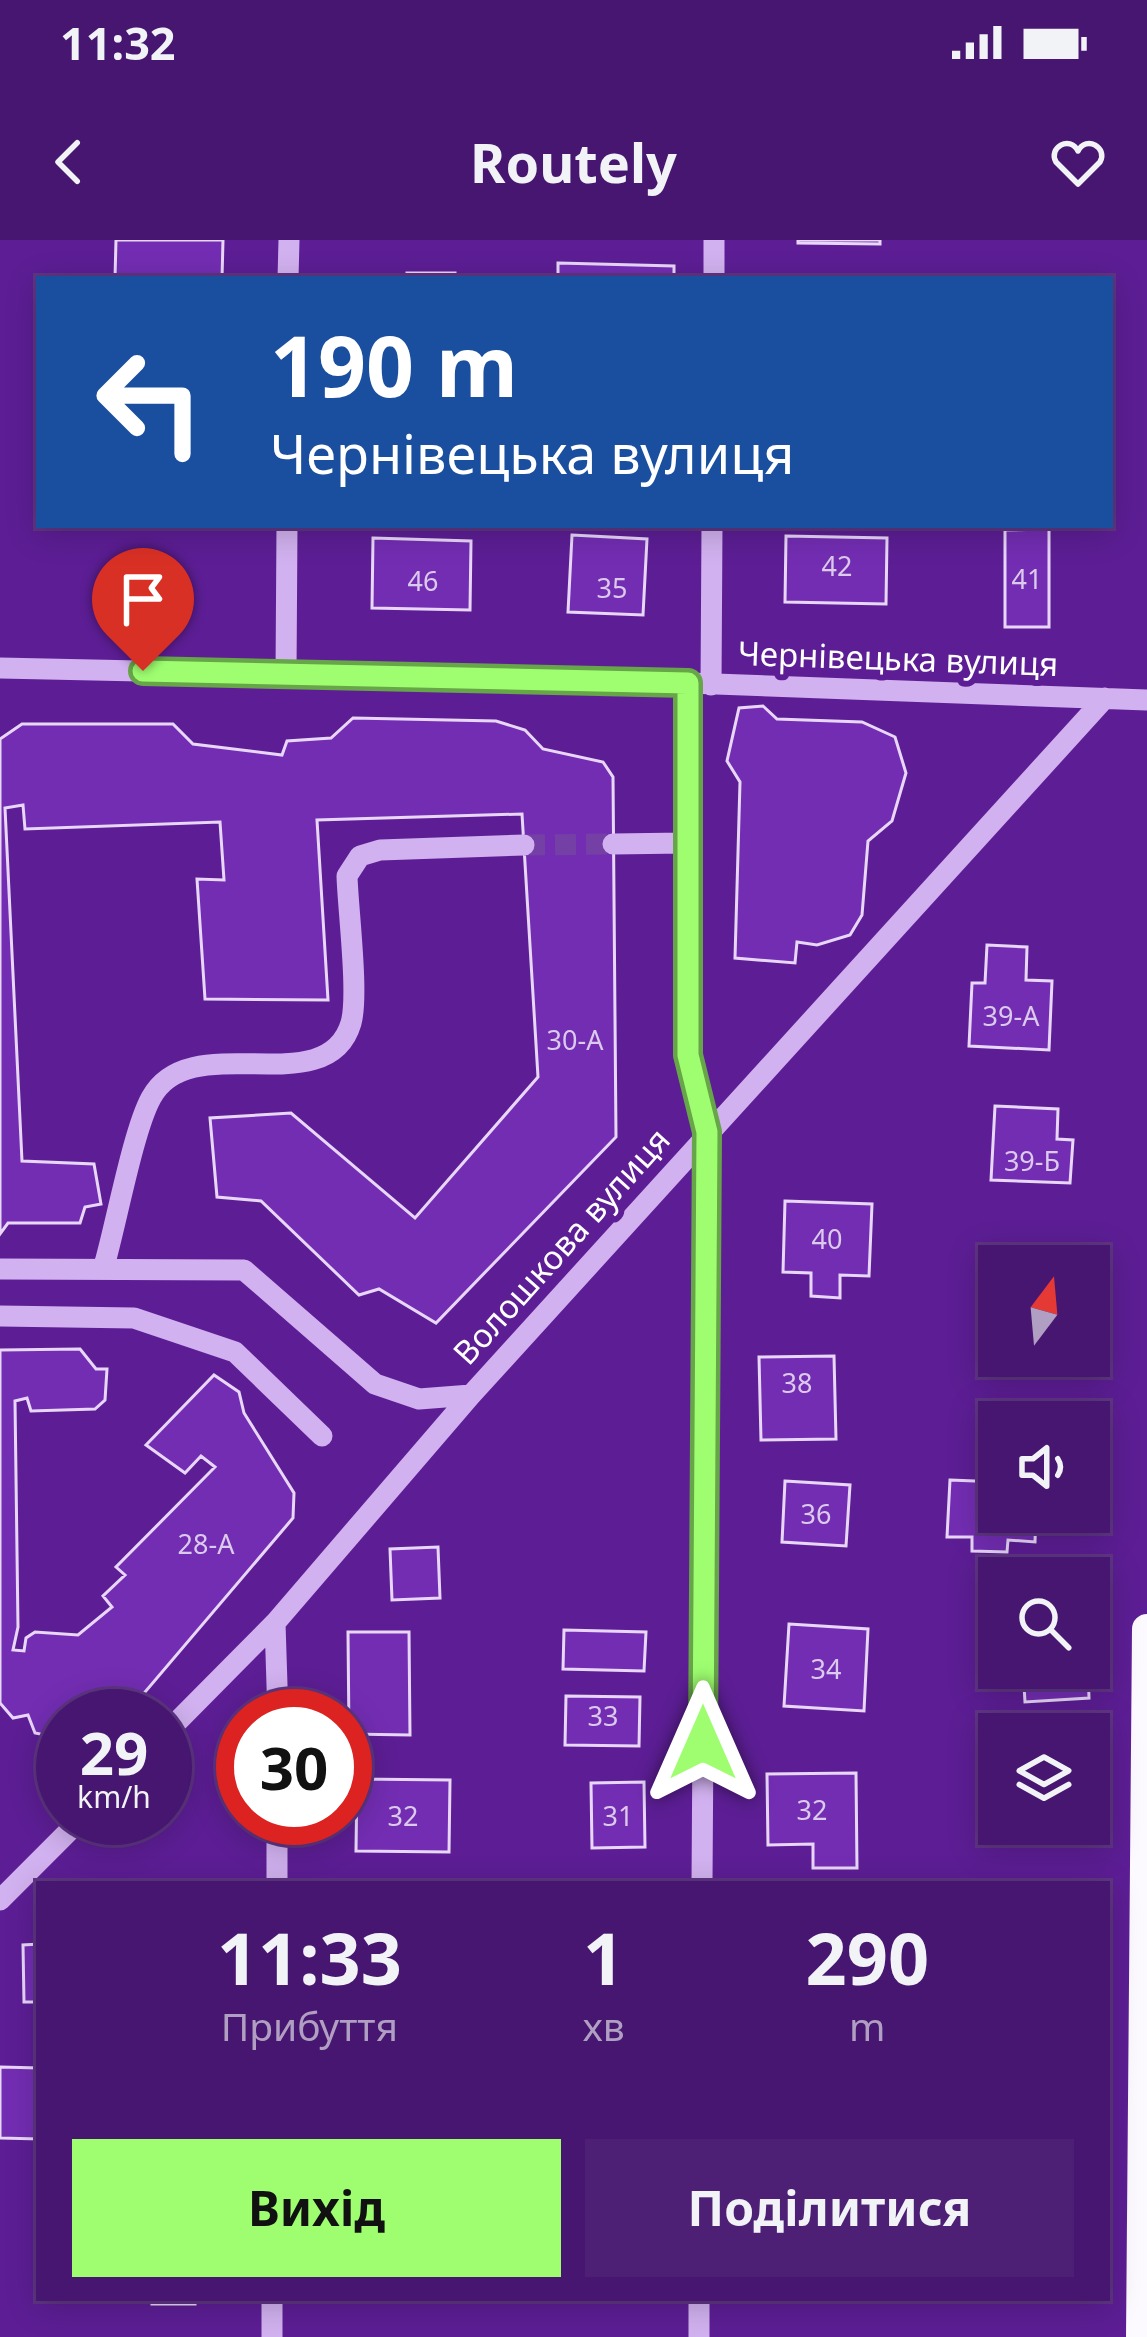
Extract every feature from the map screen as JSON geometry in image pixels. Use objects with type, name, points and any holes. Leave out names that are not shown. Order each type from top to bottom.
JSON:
[{"type":"main road","points":[[1141,2337],[1147,1629]]},
{"type":"street","points":[[288,276],[289,240]]},
{"type":"street","points":[[714,240],[714,276]]},
{"type":"street","points":[[286,674],[287,528]]},
{"type":"street","points":[[711,685],[712,528]]},
{"type":"street","name":"Чернівецька вулиця","points":[[0,668],[688,683],[1147,700]]},
{"type":"street","points":[[688,683],[684,843],[688,1055],[707,1132],[702,1881]]},
{"type":"street","name":"Волошкова вулиця","points":[[192,1707],[275,1623],[707,1132],[1105,698]]},
{"type":"street","points":[[614,844],[684,843]]},
{"type":"street","points":[[104,1266],[151,1096],[174,1075],[204,1065],[317,1061],[340,1044],[352,1021],[347,876],[360,856],[380,850],[524,845]]},
{"type":"street","points":[[0,1269],[244,1270],[375,1384],[419,1399],[472,1395]]},
{"type":"street","points":[[0,1316],[134,1318],[236,1352],[322,1436]]},
{"type":"street","points":[[275,1623],[277,1689]]},
{"type":"street","points":[[0,1900],[55,1845]]},
{"type":"street","points":[[277,1881],[278,1845]]},
{"type":"street","points":[[272,2301],[272,2337]]},
{"type":"street","points":[[699,2301],[699,2337]]},
{"type":"building","points":[[116,240],[223,240],[222,276],[115,276]]},
{"type":"building","points":[[880,240],[880,244],[798,243]]},
{"type":"building","points":[[558,263],[674,266],[674,276],[558,276]]},
{"type":"building","points":[[407,273],[455,273],[455,276]]},
{"type":"building","points":[[1049,529],[1049,627],[1005,627],[1005,530]]},
{"type":"building","points":[[572,535],[647,539],[643,615],[568,612]]},
{"type":"building","points":[[786,536],[887,538],[886,604],[785,602]]},
{"type":"building","points":[[373,538],[471,541],[470,610],[372,608]]},
{"type":"building","points":[[763,706],[777,719],[862,722],[895,737],[906,773],[892,821],[868,841],[862,915],[850,935],[817,945],[797,942],[795,963],[735,958],[740,782],[727,761],[739,708]]},
{"type":"building","points":[[353,718],[496,721],[525,730],[543,749],[603,762],[613,777],[616,1137],[436,1323],[379,1289],[359,1295],[261,1201],[217,1197],[210,1118],[291,1113],[415,1218],[538,1077],[522,814],[317,820],[328,1000],[205,999],[197,879],[224,880],[220,822],[25,829],[23,805],[5,808],[22,1161],[94,1164],[101,1204],[85,1207],[80,1223],[8,1223],[0,1234],[0,739],[22,724],[173,724],[193,744],[282,755],[287,741],[331,738]]},
{"type":"building","points":[[987,945],[1027,947],[1026,980],[1052,981],[1049,1050],[969,1046],[972,983],[985,983]]},
{"type":"building","points":[[995,1106],[1058,1109],[1057,1139],[1073,1140],[1070,1183],[991,1180]]},
{"type":"building","points":[[785,1201],[872,1204],[869,1276],[840,1275],[840,1298],[811,1296],[811,1273],[783,1272]]},
{"type":"building","points":[[80,1349],[96,1369],[107,1369],[105,1400],[95,1409],[31,1411],[27,1398],[15,1401],[18,1627],[13,1650],[24,1651],[26,1638],[35,1632],[78,1635],[112,1607],[103,1596],[125,1575],[116,1567],[215,1467],[201,1456],[185,1473],[146,1445],[214,1375],[239,1392],[244,1413],[294,1493],[293,1518],[148,1689],[36,1689],[36,1733],[28,1715],[13,1718],[0,1703],[0,1350]]},
{"type":"building","points":[[834,1356],[836,1439],[761,1440],[759,1357]]},
{"type":"building","points":[[950,1480],[978,1481],[978,1533],[1035,1533],[1035,1542],[1008,1540],[1007,1552],[972,1551],[972,1537],[947,1537]]},
{"type":"building","points":[[785,1481],[850,1485],[846,1546],[782,1542]]},
{"type":"building","points":[[438,1547],[440,1598],[392,1600],[390,1549]]},
{"type":"building","points":[[789,1624],[868,1629],[864,1711],[784,1706]]},
{"type":"building","points":[[564,1630],[646,1632],[644,1671],[563,1669]]},
{"type":"building","points":[[348,1632],[409,1632],[410,1735],[372,1734],[372,1689],[349,1689]]},
{"type":"building","points":[[1024,1689],[1089,1689],[1089,1698],[1025,1702]]},
{"type":"building","points":[[566,1696],[640,1697],[639,1746],[565,1745]]},
{"type":"building","points":[[856,1773],[857,1868],[813,1868],[813,1844],[768,1845],[767,1774]]},
{"type":"building","points":[[372,1779],[450,1780],[449,1852],[356,1851],[356,1845],[372,1845]]},
{"type":"building","points":[[644,1782],[645,1847],[592,1848],[591,1783]]},
{"type":"building","points":[[36,1944],[36,2002],[24,2002],[23,1945]]},
{"type":"building","points":[[0,2067],[36,2068],[36,2139],[0,2138]]},
{"type":"building","points":[[152,2301],[195,2301],[195,2304]]},
{"type":"tunnel","points":[[524,845],[613,844]]},
{"type":"route","points":[[143,671],[688,683],[684,843],[688,1055],[707,1132],[703,1743]]}]
